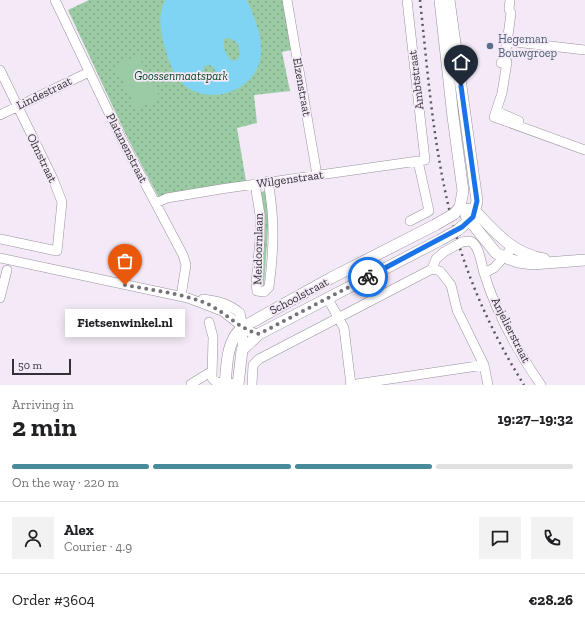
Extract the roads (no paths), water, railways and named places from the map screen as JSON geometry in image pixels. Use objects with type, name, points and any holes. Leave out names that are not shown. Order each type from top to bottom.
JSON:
[{"type":"main road","points":[[440,0],[463,191],[457,210]]},
{"type":"main road","points":[[449,0],[477,201],[475,211]]},
{"type":"main road","points":[[457,210],[475,211],[512,248],[536,258],[557,261]]},
{"type":"main road","points":[[457,210],[496,253],[504,257],[518,262],[533,264],[585,260]]},
{"type":"main road","name":"Schoolstraat","points":[[242,327],[331,278],[435,225],[457,210]]},
{"type":"main road","name":"Schoolstraat","points":[[242,350],[259,334],[458,230],[469,222],[475,211]]},
{"type":"main road","points":[[225,384],[232,340],[242,327]]},
{"type":"main road","points":[[238,384],[242,350]]},
{"type":"street","name":"Platanenstraat","points":[[56,0],[89,72],[185,260],[186,270],[184,297]]},
{"type":"street","name":"Elzenstraat","points":[[287,0],[317,175]]},
{"type":"street","name":"Ambtstraat","points":[[407,0],[421,160],[428,211],[410,221]]},
{"type":"street","points":[[496,111],[503,86],[507,62],[505,58],[511,13],[509,9],[510,0]]},
{"type":"street","points":[[511,13],[515,9],[516,0]]},
{"type":"street","points":[[507,41],[585,50]]},
{"type":"street","name":"Olmstraat","points":[[0,70],[53,179],[62,202],[57,250],[0,239]]},
{"type":"street","name":"Lindestraat","points":[[0,115],[89,72]]},
{"type":"street","points":[[496,111],[585,143]]},
{"type":"street","points":[[496,111],[585,150]]},
{"type":"street","name":"Wilgenstraat","points":[[156,203],[167,198],[268,181],[421,160]]},
{"type":"street","name":"Meidoornlaan","points":[[255,184],[260,214],[260,239],[256,284],[257,290],[264,292],[269,287],[274,238],[274,213],[268,181]]},
{"type":"street","name":"Anjelierstraat","points":[[432,270],[436,259],[444,252],[462,242],[470,241],[476,246],[484,273],[502,316],[541,385]]},
{"type":"street","points":[[484,273],[494,268],[512,248]]},
{"type":"street","points":[[0,258],[184,297],[222,311],[242,327],[259,334]]},
{"type":"street","points":[[0,298],[6,270]]},
{"type":"street","points":[[252,385],[253,365],[259,359],[338,317],[432,270],[440,271],[451,285],[457,310],[484,365],[488,385]]},
{"type":"street","points":[[328,299],[346,334],[350,385],[484,365]]},
{"type":"street","points":[[209,322],[213,337],[212,378],[216,382],[238,384]]},
{"type":"street","points":[[242,327],[242,350]]},
{"type":"street","points":[[191,384],[212,371]]},
{"type":"water","points":[[165,0],[247,0],[257,26],[261,46],[258,67],[251,78],[241,86],[229,92],[216,95],[203,94],[191,89],[180,81],[168,59],[163,39],[160,22]],"holes":[[[228,38],[234,40],[238,46],[240,55],[236,61],[231,60],[225,50],[224,39]],[[204,66],[212,66],[220,77],[219,80],[211,80],[203,72]]]},
{"type":"railway","points":[[420,0],[433,122],[441,171],[452,220],[467,270],[487,317],[524,385]]},
{"type":"place","name":"Hegeman Bouwgroep","points":[[490,46]]},
{"type":"place","name":"Fietsenwinkel.nl","points":[[125,285]]},
{"type":"park label","name":"Goossenmaatspark","points":[[181,76]]}]
